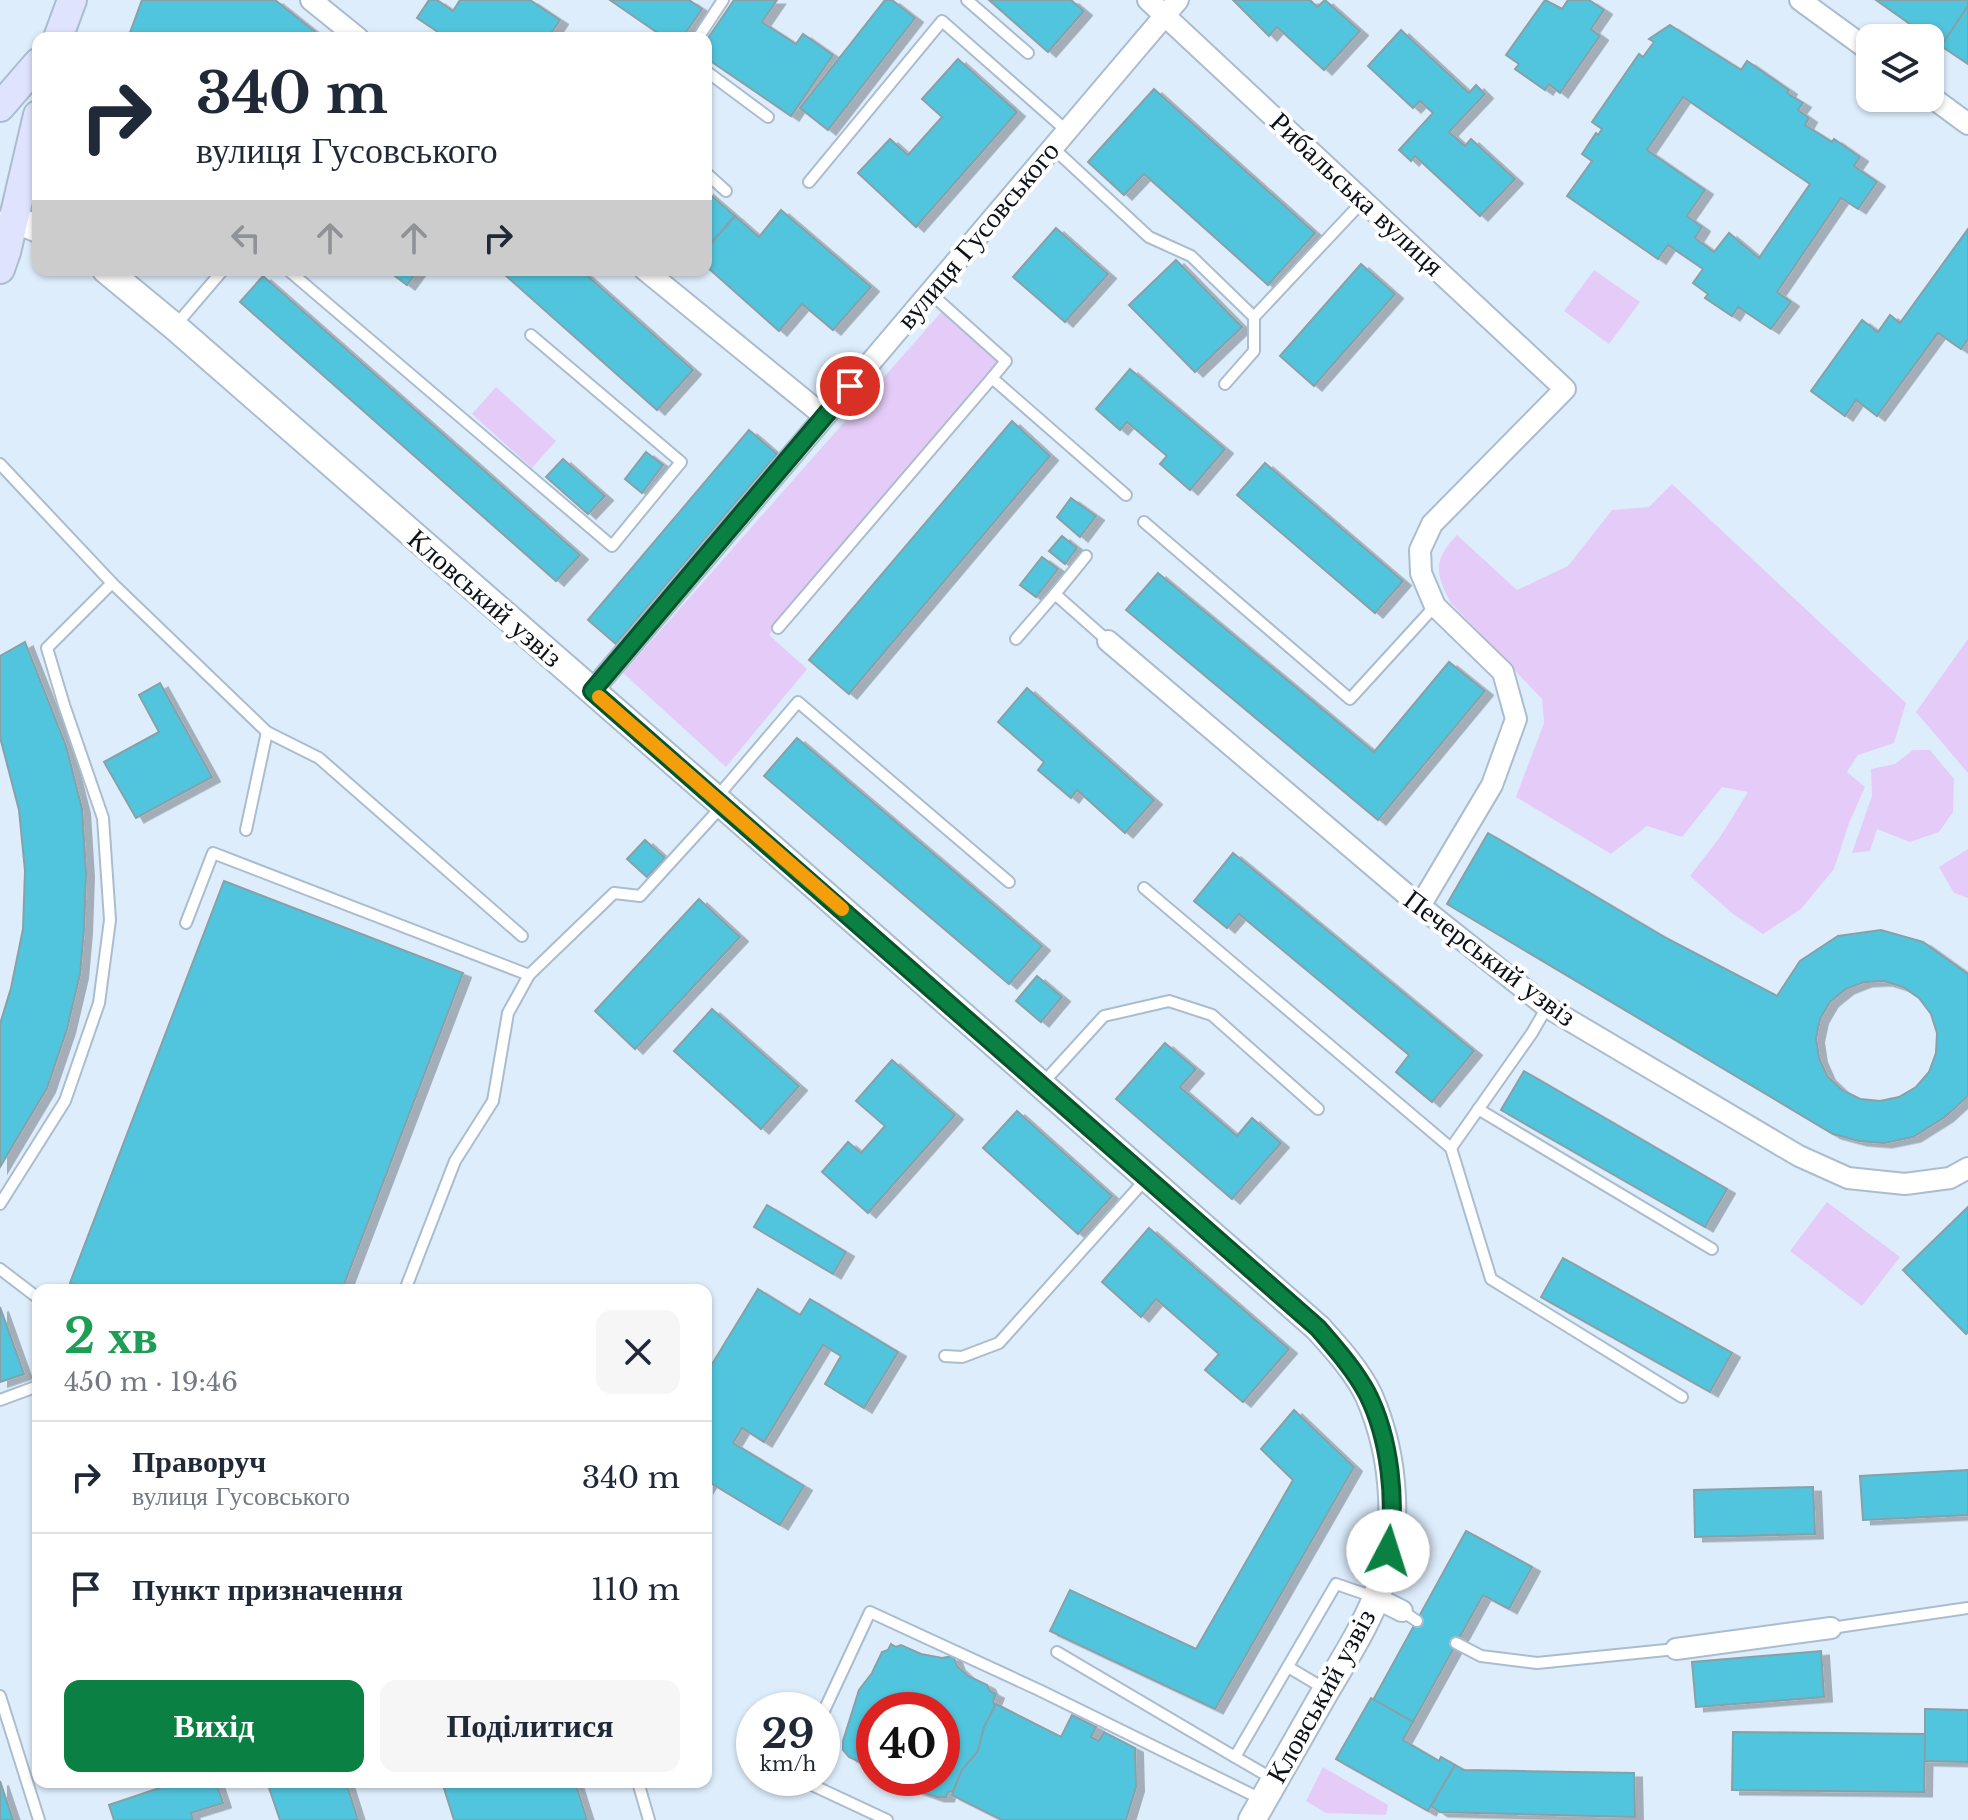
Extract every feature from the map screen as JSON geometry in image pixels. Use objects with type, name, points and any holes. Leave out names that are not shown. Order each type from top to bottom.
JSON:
[{"type":"main road","points":[[60,32],[72,0]]},
{"type":"main road","points":[[0,107],[32,70]]},
{"type":"main road","points":[[0,269],[17,220],[32,145]]},
{"type":"street","points":[[311,0],[351,32]]},
{"type":"street","name":"Рибальська вулиця","points":[[1148,0],[1565,389],[1432,524],[1420,550],[1421,573],[1435,606]]},
{"type":"street","name":"вулиця Гусовського","points":[[592,691],[1178,0]]},
{"type":"street","points":[[1800,0],[1856,41]]},
{"type":"street","points":[[1944,106],[1968,124]]},
{"type":"street","name":"Кловський узвіз","points":[[113,276],[1042,1084],[1318,1328],[1346,1359],[1368,1394],[1381,1436],[1392,1495],[1391,1535],[1376,1598],[1263,1800]]},
{"type":"street","points":[[652,276],[824,416]]},
{"type":"street","points":[[1420,906],[1492,785],[1516,719],[1503,672],[1435,606]]},
{"type":"street","name":"Печерський узвіз","points":[[1108,641],[1420,906],[1547,1007],[1799,1156],[1848,1178],[1905,1184],[1950,1178],[1968,1168]]},
{"type":"street","points":[[1376,1598],[1410,1616]]},
{"type":"street","points":[[1676,1649],[1831,1628]]},
{"type":"lane","points":[[702,32],[723,0]]},
{"type":"lane","points":[[967,0],[1028,53]]},
{"type":"lane","points":[[809,182],[942,21],[1067,131]]},
{"type":"lane","points":[[712,75],[768,117]]},
{"type":"lane","points":[[1052,147],[1149,237],[1191,256],[1254,317]]},
{"type":"lane","points":[[712,178],[726,191]]},
{"type":"lane","points":[[1225,384],[1254,351],[1254,317],[1363,201]]},
{"type":"lane","points":[[175,327],[218,276]]},
{"type":"lane","points":[[295,276],[612,546],[681,462],[531,335]]},
{"type":"lane","points":[[778,628],[1006,361],[929,292]]},
{"type":"lane","points":[[992,378],[1126,495]]},
{"type":"lane","points":[[0,464],[112,583],[267,732],[319,758],[522,936]]},
{"type":"lane","points":[[1144,522],[1350,699],[1435,606]]},
{"type":"lane","points":[[1016,639],[1086,556]]},
{"type":"lane","points":[[0,1204],[65,1101],[99,1003],[110,920],[103,818],[47,648],[112,583]]},
{"type":"lane","points":[[1055,594],[1108,641]]},
{"type":"lane","points":[[407,1284],[455,1161],[493,1101],[508,1013],[529,975],[614,893],[640,896],[798,702],[1009,882]]},
{"type":"lane","points":[[246,830],[267,732]]},
{"type":"lane","points":[[186,923],[213,853],[529,975]]},
{"type":"lane","points":[[1144,888],[1451,1148],[1491,1279],[1682,1397]]},
{"type":"lane","points":[[1042,1084],[1104,1016],[1169,1001],[1212,1015],[1318,1109]]},
{"type":"lane","points":[[1451,1148],[1547,1007]]},
{"type":"lane","points":[[1478,1109],[1712,1249]]},
{"type":"lane","points":[[945,1356],[962,1357],[999,1343],[1147,1178]]},
{"type":"lane","points":[[0,1269],[32,1293]]},
{"type":"lane","points":[[0,1400],[32,1388]]},
{"type":"lane","points":[[1235,1757],[1336,1584],[1376,1598]]},
{"type":"lane","points":[[1831,1628],[1968,1608]]},
{"type":"lane","points":[[833,1692],[870,1612],[1039,1690],[1263,1800]]},
{"type":"lane","points":[[1456,1643],[1481,1656],[1537,1663],[1676,1649]]},
{"type":"lane","points":[[1057,1652],[1235,1757],[1263,1800]]},
{"type":"lane","points":[[1288,1667],[1326,1690]]},
{"type":"lane","points":[[0,1696],[39,1820]]},
{"type":"lane","points":[[640,1788],[649,1820]]},
{"type":"lane","points":[[836,1796],[887,1820]]},
{"type":"shaded area","points":[[1594,270],[1640,302],[1609,344],[1564,311]]},
{"type":"shaded area","points":[[944,309],[1003,361],[769,635],[807,669],[726,767],[623,673]]},
{"type":"shaded area","points":[[496,387],[556,441],[532,468],[472,414]]},
{"type":"shaded area","points":[[1672,484],[1906,703],[1894,743],[1858,755],[1847,772],[1865,787],[1834,869],[1801,909],[1763,934],[1733,914],[1690,876],[1720,837],[1748,792],[1722,787],[1682,837],[1647,826],[1611,854],[1516,797],[1544,723],[1542,699],[1450,602],[1439,574],[1440,559],[1457,535],[1517,590],[1568,566],[1612,510],[1649,507]]},
{"type":"shaded area","points":[[1968,639],[1968,773],[1916,712]]},
{"type":"shaded area","points":[[1913,750],[1930,750],[1954,779],[1953,812],[1939,832],[1910,842],[1877,829],[1870,851],[1852,853],[1872,796],[1871,769],[1895,764]]},
{"type":"shaded area","points":[[1968,849],[1968,898],[1954,893],[1939,867]]},
{"type":"shaded area","points":[[1827,1202],[1900,1257],[1862,1306],[1790,1251]]},
{"type":"shaded area","points":[[1323,1767],[1388,1805],[1386,1815],[1326,1813],[1306,1801]]},
{"type":"building","points":[[142,0],[275,0],[315,32],[130,32]]},
{"type":"building","points":[[429,0],[437,0],[453,11],[460,0],[530,0],[560,20],[552,32],[438,32],[417,18]]},
{"type":"building","points":[[610,0],[689,0],[702,9],[686,32],[656,32]]},
{"type":"building","points":[[734,0],[777,0],[762,22],[796,44],[803,34],[833,55],[791,116],[712,62],[712,32]]},
{"type":"building","points":[[885,0],[892,0],[915,18],[828,130],[800,108]]},
{"type":"building","points":[[989,0],[1071,0],[1084,11],[1048,52]]},
{"type":"building","points":[[1233,0],[1310,0],[1317,7],[1325,0],[1360,31],[1324,70],[1277,27],[1269,36]]},
{"type":"building","points":[[1545,0],[1562,9],[1568,0],[1589,0],[1604,10],[1591,29],[1600,36],[1560,93],[1549,84],[1545,90],[1515,69],[1519,64],[1506,55]]},
{"type":"building","points":[[1876,0],[1968,0],[1968,6],[1944,42],[1944,24],[1910,24]]},
{"type":"building","points":[[1968,6],[1968,64],[1944,48],[1944,42]]},
{"type":"building","points":[[1670,25],[1741,70],[1747,61],[1803,103],[1798,110],[1809,118],[1805,125],[1832,142],[1834,139],[1860,157],[1854,166],[1877,182],[1858,209],[1841,198],[1777,292],[1791,302],[1771,329],[1738,307],[1732,316],[1705,298],[1708,294],[1693,283],[1703,269],[1668,245],[1658,259],[1567,196],[1592,161],[1582,154],[1602,129],[1592,122],[1639,54],[1643,57],[1654,42],[1649,39]],"holes":[[[1683,97],[1810,184],[1759,258],[1729,233],[1714,252],[1695,238],[1702,227],[1687,216],[1705,190],[1647,150]]]},
{"type":"building","points":[[1401,30],[1469,93],[1476,85],[1485,94],[1449,132],[1465,146],[1471,139],[1515,179],[1480,216],[1415,156],[1411,161],[1399,150],[1433,113],[1420,101],[1413,108],[1368,66]]},
{"type":"building","points":[[958,59],[1017,112],[916,227],[858,173],[890,139],[908,155],[942,117],[922,99]]},
{"type":"building","points":[[1154,89],[1315,233],[1268,285],[1144,174],[1124,195],[1088,162]]},
{"type":"building","points":[[712,196],[735,216],[712,242]]},
{"type":"building","points":[[781,210],[871,287],[833,330],[802,304],[779,331],[712,271],[712,242],[735,216],[759,237]]},
{"type":"building","points":[[1056,228],[1108,274],[1065,322],[1013,277]]},
{"type":"building","points":[[1968,229],[1968,339],[1961,349],[1938,333],[1877,416],[1856,400],[1845,416],[1811,391],[1862,320],[1878,332],[1890,315],[1900,323]]},
{"type":"building","points":[[1176,260],[1242,327],[1195,372],[1129,305]]},
{"type":"building","points":[[1361,264],[1395,294],[1314,386],[1280,356]]},
{"type":"building","points":[[263,276],[580,555],[556,581],[240,302]]},
{"type":"building","points":[[395,276],[414,276],[407,285]]},
{"type":"building","points":[[506,276],[588,276],[693,370],[657,410]]},
{"type":"building","points":[[1130,369],[1225,449],[1190,490],[1160,464],[1167,456],[1127,422],[1120,430],[1096,409]]},
{"type":"building","points":[[1012,421],[1050,456],[849,694],[809,660]]},
{"type":"building","points":[[749,430],[777,454],[616,644],[588,620]]},
{"type":"building","points":[[646,452],[663,465],[642,493],[625,479]]},
{"type":"building","points":[[563,459],[605,496],[588,514],[546,477]]},
{"type":"building","points":[[1265,463],[1403,581],[1375,613],[1237,495]]},
{"type":"building","points":[[1071,498],[1096,516],[1080,537],[1057,517]]},
{"type":"building","points":[[1062,536],[1077,548],[1065,564],[1049,551]]},
{"type":"building","points":[[1042,557],[1058,569],[1036,597],[1020,585]]},
{"type":"building","points":[[1158,573],[1374,752],[1449,662],[1485,691],[1378,820],[1126,610]]},
{"type":"building","points":[[25,642],[66,746],[82,809],[86,873],[84,929],[80,974],[67,1029],[47,1088],[0,1167],[0,1024],[23,929],[25,871],[19,810],[0,737],[0,656]]},
{"type":"building","points":[[160,683],[212,777],[136,818],[104,762],[159,732],[139,695]]},
{"type":"building","points":[[1027,688],[1154,800],[1125,833],[1077,790],[1071,798],[1038,770],[1044,762],[998,722]]},
{"type":"building","points":[[797,738],[1042,946],[1009,984],[764,776]]},
{"type":"building","points":[[1488,833],[1666,938],[1777,996],[1800,961],[1838,936],[1881,930],[1923,942],[1968,974],[1968,1096],[1945,1117],[1913,1137],[1884,1143],[1833,1134],[1447,904]],"holes":[[[1884,981],[1903,987],[1919,998],[1931,1014],[1937,1033],[1936,1053],[1929,1072],[1916,1087],[1899,1097],[1880,1101],[1860,1099],[1842,1090],[1827,1076],[1819,1058],[1816,1038],[1820,1019],[1830,1002],[1846,989],[1864,982]]]},
{"type":"building","points":[[645,840],[665,858],[647,877],[627,859]]},
{"type":"building","points":[[1233,853],[1474,1051],[1432,1102],[1396,1072],[1409,1055],[1239,914],[1227,928],[1194,901]]},
{"type":"building","points":[[224,881],[463,973],[344,1284],[70,1283]]},
{"type":"building","points":[[699,899],[740,937],[635,1049],[595,1011]]},
{"type":"building","points":[[1037,976],[1062,997],[1041,1022],[1016,1001]]},
{"type":"building","points":[[712,1009],[799,1086],[761,1129],[674,1051]]},
{"type":"building","points":[[1165,1043],[1196,1069],[1180,1087],[1237,1136],[1252,1118],[1281,1143],[1232,1199],[1116,1099]]},
{"type":"building","points":[[892,1060],[955,1115],[868,1213],[822,1172],[848,1142],[861,1153],[885,1126],[856,1101]]},
{"type":"building","points":[[1524,1071],[1727,1189],[1705,1227],[1501,1110]]},
{"type":"building","points":[[1017,1111],[1112,1196],[1078,1234],[983,1148]]},
{"type":"building","points":[[767,1205],[846,1252],[833,1274],[754,1227]]},
{"type":"building","points":[[1968,1207],[1968,1332],[1966,1334],[1903,1270]]},
{"type":"building","points":[[1149,1228],[1289,1349],[1243,1402],[1205,1370],[1219,1354],[1156,1299],[1141,1317],[1102,1282]]},
{"type":"building","points":[[1563,1258],[1732,1353],[1710,1392],[1541,1297]]},
{"type":"building","points":[[758,1289],[800,1315],[810,1299],[898,1352],[864,1408],[825,1384],[841,1356],[823,1345],[764,1442],[742,1428],[733,1443],[804,1486],[780,1525],[712,1484],[712,1364]]},
{"type":"building","points":[[0,1307],[24,1374],[0,1382]]},
{"type":"building","points":[[1294,1410],[1354,1467],[1215,1709],[1050,1631],[1070,1590],[1196,1649],[1293,1480],[1261,1449]]},
{"type":"building","points":[[1968,1470],[1968,1515],[1863,1520],[1860,1476]]},
{"type":"building","points":[[1813,1487],[1815,1534],[1695,1537],[1694,1490]]},
{"type":"building","points":[[1466,1531],[1532,1567],[1509,1609],[1483,1595],[1413,1722],[1373,1700]]},
{"type":"building","points":[[891,1644],[921,1654],[942,1658],[953,1656],[957,1666],[968,1676],[987,1685],[996,1694],[993,1701],[995,1706],[984,1727],[978,1751],[960,1775],[960,1692],[858,1692],[882,1652],[888,1650]]},
{"type":"building","points":[[1821,1651],[1824,1697],[1696,1707],[1692,1662]]},
{"type":"building","points":[[1371,1698],[1413,1722],[1403,1740],[1439,1761],[1441,1757],[1455,1765],[1428,1811],[1336,1759]]},
{"type":"building","points":[[856,1700],[856,1760],[843,1750]]},
{"type":"building","points":[[996,1704],[1061,1737],[1072,1715],[1096,1727],[1091,1737],[1099,1741],[1104,1732],[1135,1748],[1136,1787],[1126,1820],[1002,1820],[954,1796],[960,1796],[960,1775],[978,1751],[984,1727]]},
{"type":"building","points":[[1925,1709],[1968,1710],[1968,1762],[1925,1761]]},
{"type":"building","points":[[1733,1732],[1925,1734],[1924,1792],[1732,1790]]},
{"type":"building","points":[[1455,1765],[1464,1770],[1634,1773],[1635,1817],[1440,1812],[1431,1806]]},
{"type":"building","points":[[0,1781],[13,1820],[0,1820]]},
{"type":"building","points":[[159,1788],[218,1788],[223,1803],[191,1813],[193,1820],[114,1820],[109,1805]]},
{"type":"building","points":[[269,1788],[348,1788],[358,1820],[280,1820]]},
{"type":"building","points":[[444,1788],[577,1788],[587,1820],[454,1820]]},
{"type":"slow traffic","points":[[599,697],[842,909]]},
{"type":"route","points":[[850,386],[592,691],[1318,1328],[1346,1359],[1368,1394],[1378,1421],[1392,1495],[1388,1551]]}]
